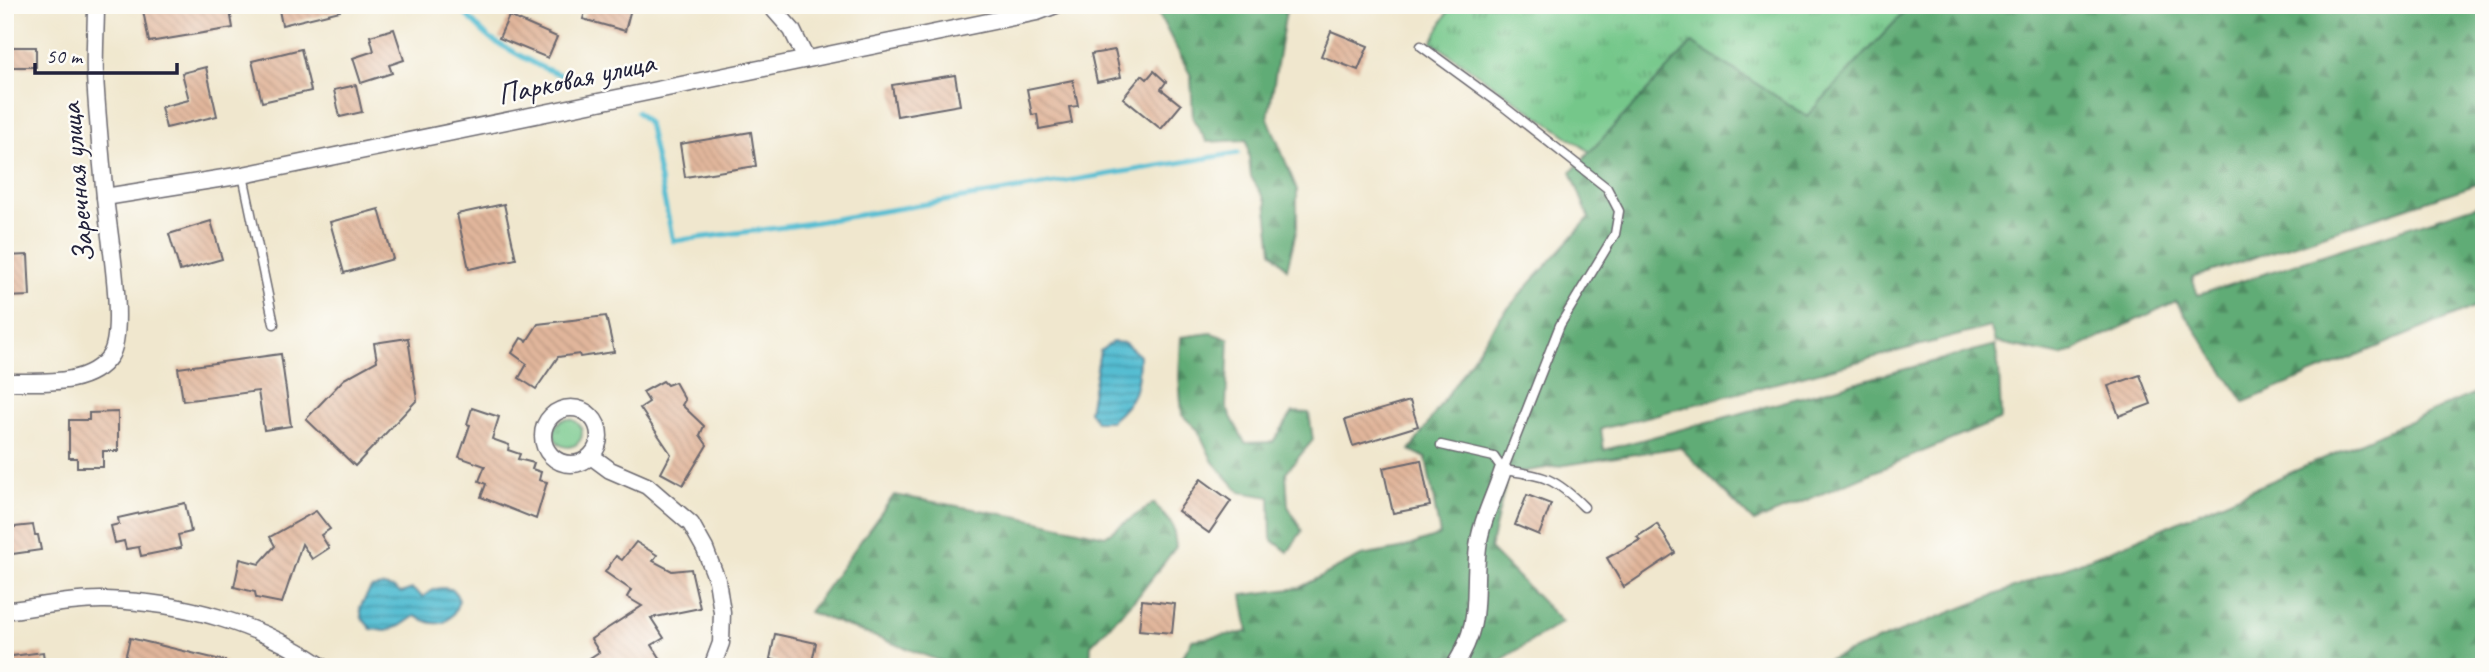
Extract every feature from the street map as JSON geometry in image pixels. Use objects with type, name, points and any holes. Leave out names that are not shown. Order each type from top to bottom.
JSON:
[{"type":"street","name":"Заречная улица","points":[[5,383],[71,379],[92,372],[110,355],[116,330],[116,305],[104,197],[95,74],[96,5]]},
{"type":"street","points":[[770,5],[792,30],[806,59]]},
{"type":"street","name":"Парковая улица","points":[[104,197],[243,175],[1037,12],[1056,5]]},
{"type":"street","points":[[591,456],[610,470],[647,486],[691,524],[705,549],[717,580],[722,612],[721,643],[712,667]]},
{"type":"street","points":[[1454,667],[1471,636],[1476,607],[1478,547],[1503,470]]},
{"type":"street","points":[[5,611],[104,600],[161,604],[207,613],[265,634],[323,667]]},
{"type":"lane","points":[[1421,46],[1607,188],[1619,211],[1615,234],[1560,325],[1503,470]]},
{"type":"lane","points":[[243,175],[274,324]]},
{"type":"lane","points":[[1441,445],[1494,457],[1503,470],[1531,474],[1561,484],[1584,507]]},
{"type":"green space","points":[[1154,5],[1287,5],[1268,118],[1297,190],[1297,228],[1287,269],[1272,251],[1266,201],[1251,177],[1247,140],[1207,142],[1193,119],[1191,76]]},
{"type":"green space","points":[[1451,5],[1911,5],[1807,116],[1692,43],[1590,152],[1432,42]]},
{"type":"green space","points":[[1911,5],[2484,5],[2484,182],[2192,278],[2198,295],[2484,203],[2484,303],[2244,402],[2176,301],[2062,356],[1995,342],[1990,327],[1601,429],[1604,450],[1995,345],[2001,419],[1754,522],[1680,447],[1508,474],[1490,549],[1562,622],[1490,667],[1177,667],[1192,640],[1248,632],[1242,595],[1299,588],[1361,556],[1400,549],[1440,535],[1426,458],[1410,450],[1501,316],[1589,218],[1571,172],[1692,43],[1807,116]]},
{"type":"green space","points":[[1211,333],[1229,339],[1226,407],[1245,443],[1273,442],[1293,412],[1309,413],[1313,440],[1286,472],[1288,506],[1302,531],[1288,552],[1271,539],[1270,497],[1240,492],[1213,462],[1198,430],[1182,415],[1179,377],[1181,337]]},
{"type":"green space","points":[[2484,389],[2484,667],[1810,667],[2121,546]]},
{"type":"green space","points":[[568,419],[578,423],[582,433],[578,443],[568,447],[558,443],[554,433],[558,423]]},
{"type":"green space","points":[[894,495],[1020,517],[1105,536],[1154,503],[1173,526],[1176,547],[1139,595],[1091,645],[1090,667],[956,667],[809,612]]},
{"type":"water","points":[[1112,342],[1125,343],[1139,355],[1137,385],[1126,406],[1111,421],[1096,421],[1089,411],[1100,351]]},
{"type":"water","points":[[383,586],[401,593],[412,589],[423,597],[437,589],[449,589],[454,590],[459,600],[452,616],[442,623],[415,616],[386,631],[371,629],[362,618],[360,607],[371,588]]},
{"type":"building","points":[[142,5],[229,5],[233,28],[149,42]]},
{"type":"building","points":[[278,5],[340,5],[340,11],[282,25]]},
{"type":"building","points":[[587,5],[632,5],[625,31],[583,19]]},
{"type":"building","points":[[509,16],[557,37],[548,58],[499,38]]},
{"type":"building","points":[[394,29],[404,60],[389,65],[392,73],[361,83],[353,58],[374,51],[370,36]]},
{"type":"building","points":[[1331,31],[1368,46],[1358,70],[1321,56]]},
{"type":"building","points":[[8,47],[36,47],[36,67],[8,67]]},
{"type":"building","points":[[301,49],[311,91],[262,102],[252,61]]},
{"type":"building","points":[[1115,50],[1121,77],[1097,82],[1091,54]]},
{"type":"building","points":[[206,67],[217,116],[166,128],[161,107],[189,100],[182,73]]},
{"type":"building","points":[[1154,71],[1166,82],[1161,89],[1181,105],[1161,129],[1123,98],[1142,75],[1147,79]]},
{"type":"building","points":[[955,75],[960,105],[897,116],[892,85]]},
{"type":"building","points":[[1073,80],[1078,106],[1069,107],[1072,123],[1039,129],[1037,114],[1032,115],[1027,89]]},
{"type":"building","points":[[356,85],[362,112],[340,117],[334,90]]},
{"type":"building","points":[[751,132],[756,166],[685,177],[680,144]]},
{"type":"building","points":[[504,204],[516,259],[469,269],[457,214]]},
{"type":"building","points":[[379,209],[393,259],[344,273],[330,222]]},
{"type":"building","points":[[211,221],[222,259],[180,271],[169,234]]},
{"type":"building","points":[[28,255],[30,296],[5,297],[5,256]]},
{"type":"building","points":[[606,316],[614,352],[558,357],[536,389],[519,378],[527,364],[512,353],[521,338],[527,341],[538,324]]},
{"type":"building","points":[[408,338],[417,400],[355,466],[306,419],[344,379],[377,361],[374,343]]},
{"type":"building","points":[[281,354],[291,426],[264,430],[258,391],[183,401],[178,368]]},
{"type":"building","points":[[2140,375],[2151,404],[2119,416],[2108,386]]},
{"type":"building","points":[[663,381],[667,385],[675,382],[685,400],[682,405],[704,426],[700,435],[707,445],[683,485],[661,473],[671,454],[640,408],[649,402],[643,392]]},
{"type":"building","points":[[1410,401],[1418,426],[1353,446],[1345,420]]},
{"type":"building","points":[[472,408],[499,417],[492,439],[509,445],[508,450],[520,454],[518,459],[534,463],[532,469],[541,472],[539,480],[547,482],[536,519],[481,497],[486,484],[479,481],[485,466],[459,457],[470,425],[467,424]]},
{"type":"building","points":[[118,412],[118,451],[103,451],[103,467],[77,467],[77,458],[69,458],[69,420],[89,420],[89,413]]},
{"type":"building","points":[[1421,460],[1430,506],[1393,513],[1383,468]]},
{"type":"building","points":[[1201,479],[1231,501],[1209,533],[1178,511]]},
{"type":"building","points":[[1527,495],[1551,504],[1539,535],[1515,525]]},
{"type":"building","points":[[185,503],[191,532],[178,535],[181,548],[141,556],[139,547],[126,549],[124,541],[115,543],[111,526],[119,524],[118,518]]},
{"type":"building","points":[[316,511],[330,529],[321,535],[329,548],[312,559],[302,544],[282,603],[256,598],[255,592],[234,587],[240,559],[259,564],[275,546],[270,537]]},
{"type":"building","points":[[1657,524],[1675,553],[1624,587],[1607,558],[1640,540],[1637,537]]},
{"type":"building","points":[[33,525],[41,550],[5,555],[5,528]]},
{"type":"building","points":[[636,542],[657,555],[653,561],[672,571],[691,569],[700,608],[651,618],[664,638],[652,645],[666,667],[576,667],[599,652],[591,639],[642,606],[627,597],[631,590],[605,572],[616,556],[622,560]]},
{"type":"building","points":[[1142,600],[1175,604],[1172,633],[1139,630]]},
{"type":"building","points":[[775,634],[816,643],[811,667],[777,667],[778,661],[770,659]]},
{"type":"building","points":[[130,638],[225,661],[224,667],[123,667]]},
{"type":"building","points":[[43,652],[45,667],[5,667],[5,657]]},
{"type":"waterway","points":[[456,5],[490,39],[539,66],[578,82]]},
{"type":"waterway","points":[[637,112],[648,123],[673,241],[792,226],[1238,153]]}]
